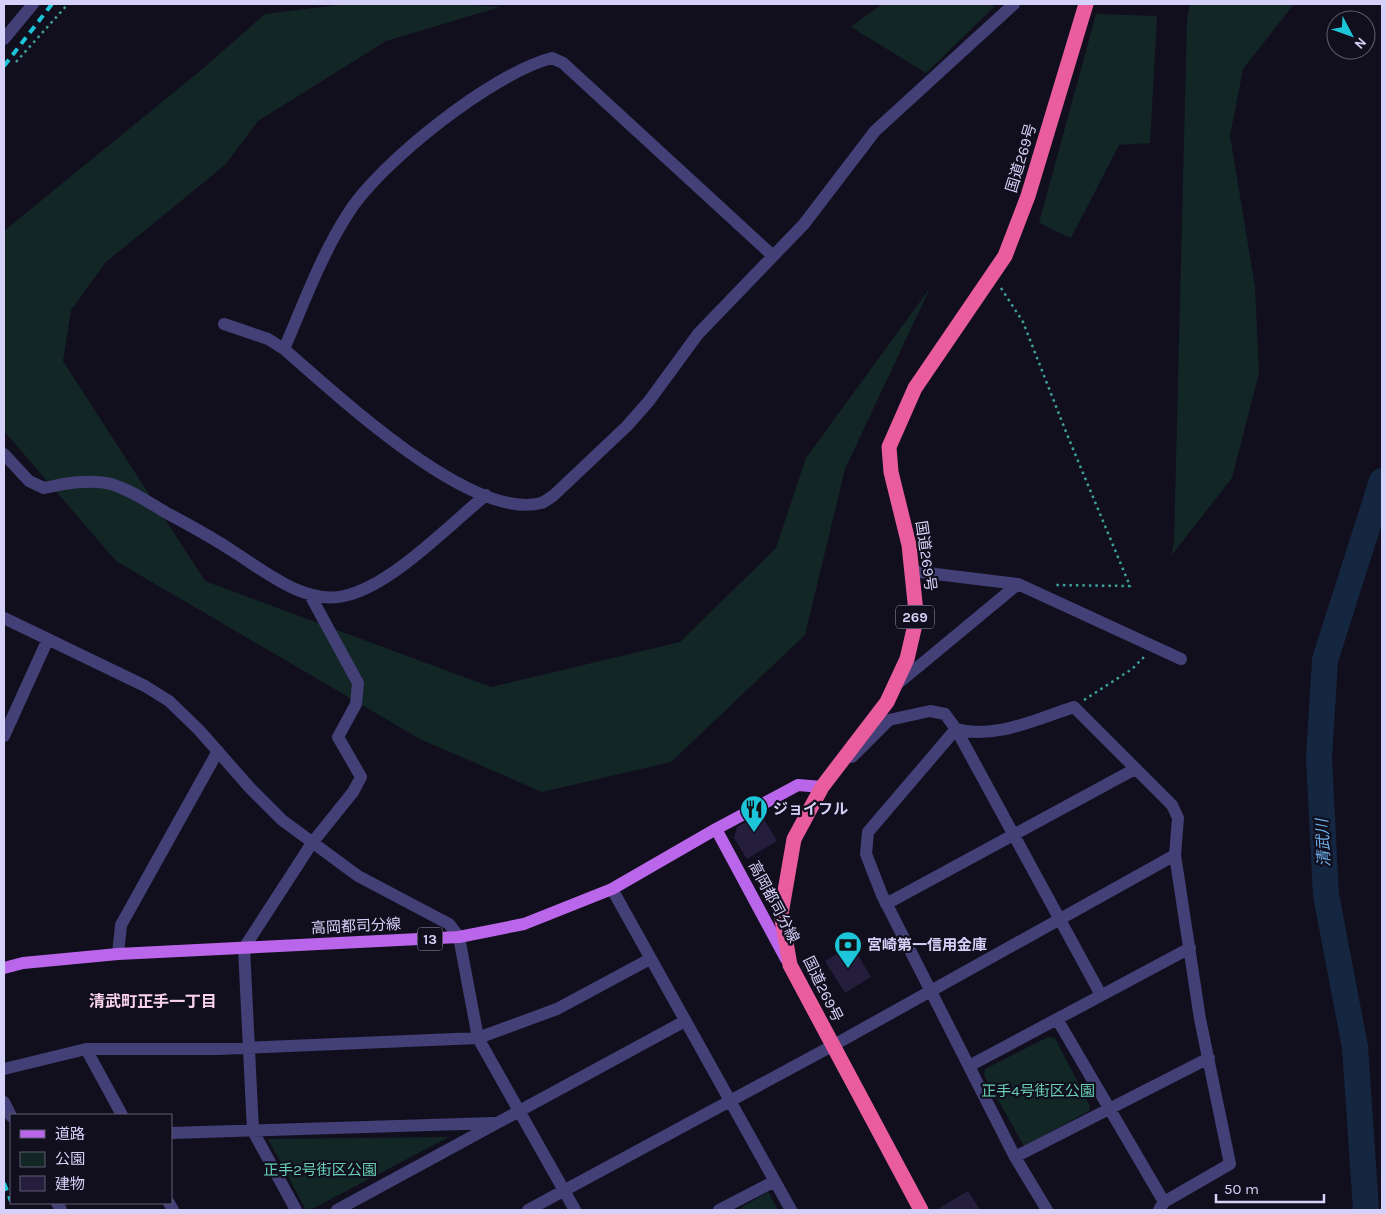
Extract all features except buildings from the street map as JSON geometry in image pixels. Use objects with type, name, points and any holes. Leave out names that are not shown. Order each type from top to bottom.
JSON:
[{"type":"highway","name":"国道269号","points":[[921,1210],[790,965],[781,914],[794,839],[822,787],[887,702],[907,659],[916,612],[907,537],[891,472],[890,447],[915,388],[1005,256],[1028,196],[1086,4]]},
{"type":"main road","name":"高岡都司分線","points":[[4,968],[23,963],[118,954],[459,937],[524,924],[612,889],[716,829],[798,785],[822,787]]},
{"type":"main road","name":"高岡都司分線","points":[[716,829],[790,965]]},
{"type":"street","points":[[4,39],[33,4]]},
{"type":"street","points":[[224,324],[268,339],[284,349],[372,425],[433,470],[486,495],[523,504],[542,503],[554,495],[627,426],[649,401],[698,334],[772,255],[804,224],[875,131],[1014,4]]},
{"type":"street","points":[[284,349],[322,259],[349,211],[386,168],[491,84],[533,63],[552,58],[563,63],[772,255]]},
{"type":"street","points":[[4,454],[29,481],[44,488],[66,482],[110,484],[144,499],[231,549],[263,572],[310,595],[343,596],[368,588],[402,566],[486,495]]},
{"type":"street","points":[[911,571],[1018,584],[1181,659]]},
{"type":"street","points":[[893,687],[1018,584]]},
{"type":"street","points":[[296,1210],[253,1130],[244,948],[312,843],[353,792],[361,777],[338,737],[356,704],[358,683],[310,595]]},
{"type":"street","points":[[4,618],[145,686],[169,701],[200,730],[282,820],[358,876],[449,924],[459,937],[478,1038],[575,1210]]},
{"type":"street","points":[[4,736],[9,711],[48,639]]},
{"type":"street","points":[[956,729],[971,733],[997,732],[1074,707],[1172,805],[1178,818],[1175,855],[1190,948],[1208,1058],[1230,1164],[1161,1206],[1109,1109],[1056,1019]]},
{"type":"street","points":[[822,787],[889,720],[930,711],[945,714],[956,729],[1101,995]]},
{"type":"street","points":[[956,729],[868,832],[866,854],[886,904],[1015,1157],[1047,1210]]},
{"type":"street","points":[[118,954],[121,925],[218,751]]},
{"type":"street","points":[[886,904],[1135,769]]},
{"type":"street","points":[[528,1210],[832,1046],[1175,855]]},
{"type":"street","points":[[612,889],[791,1210]]},
{"type":"street","points":[[969,1066],[1190,948]]},
{"type":"street","points":[[4,1070],[86,1050],[250,1047],[478,1038],[557,1008],[650,959]]},
{"type":"street","points":[[345,1208],[685,1021]]},
{"type":"street","points":[[86,1050],[121,1114]]},
{"type":"street","points":[[1015,1157],[1208,1058]]},
{"type":"street","points":[[4,1102],[10,1114]]},
{"type":"street","points":[[172,1133],[497,1123]]},
{"type":"street","points":[[719,1210],[775,1181]]},
{"type":"path","points":[[16,62],[68,4]]},
{"type":"path","points":[[992,275],[1023,322],[1130,586],[1046,585]]},
{"type":"path","points":[[1074,707],[1132,669],[1154,647]]},
{"type":"green space","points":[[346,4],[459,4],[500,7],[386,41],[258,121],[225,165],[106,262],[71,310],[63,361],[205,581],[491,687],[680,642],[776,548],[806,458],[930,288],[845,469],[805,635],[671,762],[542,792],[420,739],[116,561],[4,431],[4,231],[200,71],[265,14]]},
{"type":"green space","points":[[882,4],[984,4],[995,6],[926,73],[851,27]]},
{"type":"green space","points":[[1190,4],[1294,4],[1243,69],[1230,136],[1255,287],[1259,373],[1232,478],[1171,556],[1174,543],[1187,20]]},
{"type":"green space","points":[[1096,14],[1157,16],[1150,143],[1119,145],[1071,238],[1039,223]]},
{"type":"green space","name":"正手4号街区公園","points":[[1048,1037],[1055,1038],[1090,1106],[1089,1111],[1024,1146],[984,1075],[985,1069]]},
{"type":"green space","name":"正手2号街区公園","points":[[449,1137],[310,1210],[306,1210],[268,1139]]},
{"type":"green space","points":[[768,1192],[778,1210],[737,1210]]},
{"type":"waterway","name":"清武川","points":[[1366,1210],[1355,1047],[1326,895],[1319,758],[1325,660],[1382,481]]},
{"type":"railway","points":[[4,66],[52,4]]},
{"type":"railway","points":[[4,1183],[10,1198]]},
{"type":"place","name":"ジョイフル","points":[[754,833]]},
{"type":"place","name":"宮崎第一信用金庫","points":[[848,969]]},
{"type":"district","name":"清武町正手一丁目","points":[[153,1001]]}]
